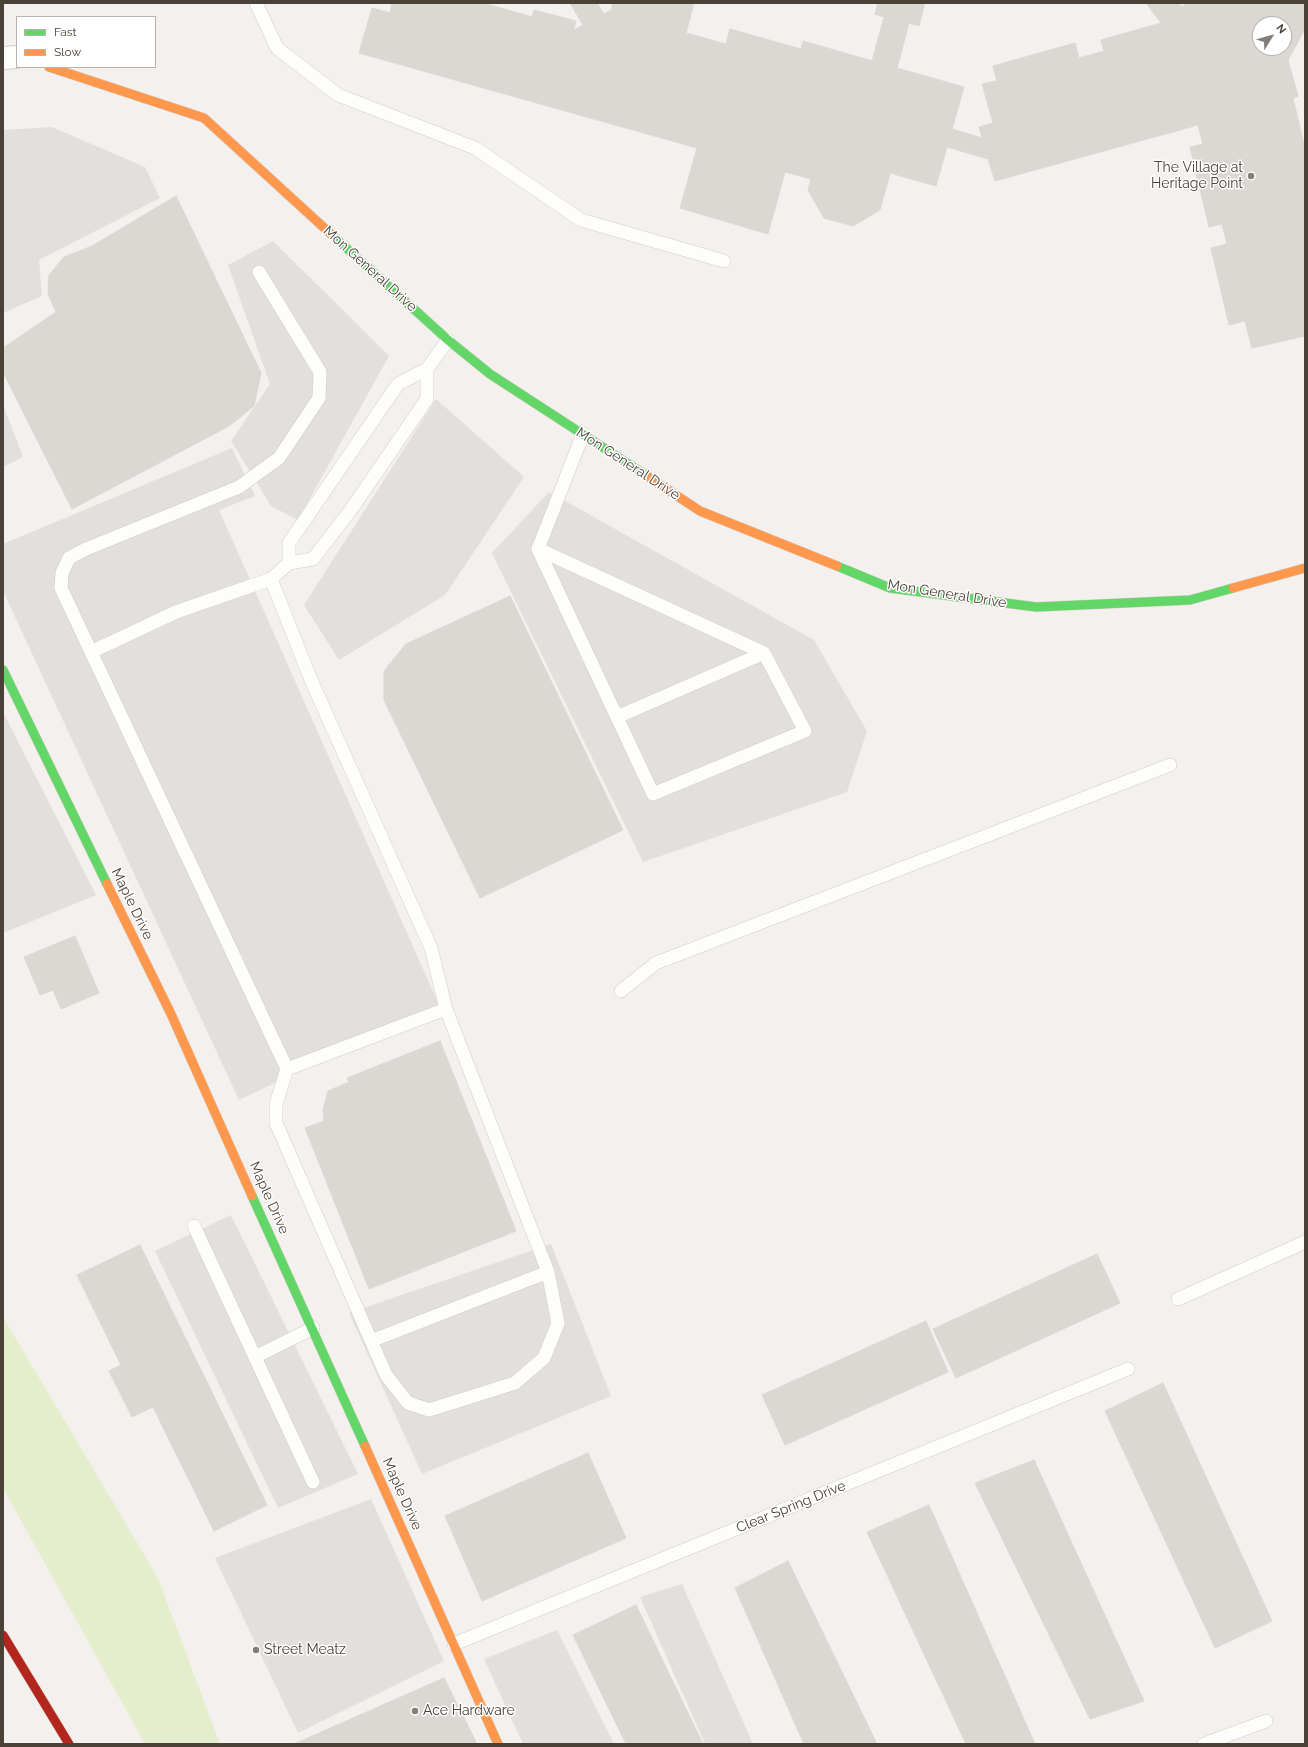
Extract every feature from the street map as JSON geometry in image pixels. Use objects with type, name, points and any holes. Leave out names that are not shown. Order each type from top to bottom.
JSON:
[{"type":"street","points":[[3,58],[16,57]]},
{"type":"street","name":"Mon General Drive","points":[[52,68],[204,118],[448,340],[490,374],[700,511],[890,588],[1036,607],[1190,600],[1305,568]]},
{"type":"street","name":"Maple Drive","points":[[3,670],[40,749],[171,1014],[498,1744]]},
{"type":"street","points":[[3,1635],[69,1744]]},
{"type":"lane","points":[[256,3],[277,48],[338,95],[475,148],[581,220],[724,261]]},
{"type":"lane","points":[[259,272],[320,372],[319,398],[278,458],[239,488],[86,549],[69,558],[62,573],[61,588],[287,1069],[276,1104],[276,1123],[386,1375],[408,1403],[429,1410],[515,1383],[544,1358],[558,1323],[548,1272],[446,1009],[431,948],[311,680],[271,579]]},
{"type":"lane","points":[[289,564],[289,543],[398,384],[427,369],[448,340]]},
{"type":"lane","points":[[91,652],[176,612],[271,579],[289,564],[314,559],[350,511],[427,399],[427,369]]},
{"type":"lane","points":[[538,549],[764,653],[805,732],[653,794],[538,549],[583,434]]},
{"type":"lane","points":[[617,717],[764,653]]},
{"type":"lane","points":[[621,991],[656,963],[1170,765]]},
{"type":"lane","points":[[287,1069],[446,1009]]},
{"type":"lane","points":[[194,1226],[313,1482]]},
{"type":"lane","points":[[1178,1299],[1305,1242]]},
{"type":"lane","points":[[371,1341],[548,1272]]},
{"type":"lane","points":[[255,1357],[312,1328]]},
{"type":"lane","name":"Clear Spring Drive","points":[[454,1644],[1128,1369]]},
{"type":"lane","points":[[1204,1744],[1266,1721]]},
{"type":"green space","points":[[3,1317],[158,1578],[220,1744],[145,1744],[3,1488]]},
{"type":"shaded area","points":[[52,127],[145,167],[160,198],[39,260],[42,296],[3,313],[3,130]]},
{"type":"shaded area","points":[[273,241],[389,356],[298,520],[271,506],[231,441],[270,384],[228,265]]},
{"type":"shaded area","points":[[436,399],[524,477],[445,595],[339,660],[304,605]]},
{"type":"shaded area","points":[[3,405],[23,457],[3,467]]},
{"type":"shaded area","points":[[232,448],[255,496],[219,510],[439,1005],[239,1100],[3,591],[3,544]]},
{"type":"shaded area","points":[[549,492],[814,640],[867,731],[847,792],[643,862],[492,553]]},
{"type":"shaded area","points":[[4,714],[96,895],[3,933],[3,715]]},
{"type":"shaded area","points":[[231,1215],[358,1474],[278,1508],[155,1251]]},
{"type":"shaded area","points":[[551,1244],[611,1396],[422,1474],[349,1313]]},
{"type":"shaded area","points":[[371,1499],[444,1661],[298,1733],[215,1558]]},
{"type":"shaded area","points":[[682,1584],[753,1744],[705,1744],[640,1597]]},
{"type":"shaded area","points":[[557,1630],[614,1744],[523,1744],[484,1659]]},
{"type":"building","name":"The Village at Heritage Point","points":[[392,3],[483,3],[532,17],[534,10],[576,21],[574,29],[576,29],[583,25],[570,3],[597,3],[604,14],[611,10],[613,3],[694,3],[686,33],[726,44],[730,29],[801,49],[803,41],[872,61],[884,17],[875,14],[878,3],[925,3],[919,26],[909,23],[897,68],[964,87],[952,129],[982,138],[979,127],[993,123],[982,84],[997,81],[993,66],[1075,43],[1079,58],[1104,51],[1101,40],[1161,23],[1146,3],[1179,3],[1182,7],[1187,3],[1305,3],[1305,29],[1292,53],[1292,16],[1252,16],[1252,56],[1290,56],[1288,60],[1298,96],[1293,98],[1305,149],[1305,336],[1252,348],[1245,321],[1229,325],[1211,248],[1227,244],[1222,224],[1209,227],[1190,147],[1203,144],[1198,125],[995,181],[988,159],[947,147],[936,186],[890,173],[880,210],[853,226],[824,218],[808,190],[811,179],[785,172],[768,234],[680,208],[697,148],[359,53],[372,8],[390,13]]},
{"type":"building","points":[[176,196],[261,373],[254,406],[229,426],[72,509],[3,372],[3,348],[56,312],[48,294],[49,275],[64,257],[92,246]]},
{"type":"building","points":[[510,596],[623,830],[480,898],[384,700],[384,671],[406,644]]},
{"type":"building","points":[[75,936],[99,993],[61,1009],[53,990],[40,995],[24,957]]},
{"type":"building","points":[[440,1041],[516,1231],[369,1289],[305,1128],[324,1121],[323,1110],[328,1091],[349,1082],[347,1078]]},
{"type":"building","points":[[140,1245],[267,1505],[214,1531],[153,1407],[132,1417],[109,1371],[121,1365],[77,1275]]},
{"type":"building","points":[[1097,1254],[1120,1303],[956,1378],[933,1329]]},
{"type":"building","points":[[926,1321],[948,1372],[785,1445],[762,1395]]},
{"type":"building","points":[[1163,1383],[1272,1621],[1215,1648],[1105,1411]]},
{"type":"building","points":[[588,1453],[626,1538],[482,1601],[445,1516]]},
{"type":"building","points":[[1034,1460],[1144,1701],[1090,1719],[975,1483]]},
{"type":"building","points":[[929,1505],[1035,1744],[966,1744],[867,1532]]},
{"type":"building","points":[[788,1561],[877,1744],[804,1744],[735,1588]]},
{"type":"building","points":[[636,1605],[703,1744],[626,1744],[573,1635]]},
{"type":"building","name":"Ace Hardware","points":[[444,1678],[477,1744],[294,1744]]},
{"type":"traffic: fast","points":[[332,235],[448,340],[490,374],[650,478]]},
{"type":"traffic: fast","points":[[837,566],[890,588],[1036,607],[1190,600],[1233,588]]},
{"type":"traffic: fast","points":[[3,670],[107,884]]},
{"type":"traffic: fast","points":[[252,1196],[365,1446]]},
{"type":"traffic: slow","points":[[52,68],[204,118],[332,235]]},
{"type":"traffic: slow","points":[[650,478],[700,511],[837,566]]},
{"type":"traffic: slow","points":[[1233,588],[1305,568]]},
{"type":"traffic: slow","points":[[107,884],[171,1014],[252,1196]]},
{"type":"traffic: slow","points":[[365,1446],[498,1744]]},
{"type":"traffic: jam","points":[[3,1635],[69,1744]]},
{"type":"place","name":"The Village at Heritage Point","points":[[1251,176]]},
{"type":"place","name":"Street Meatz","points":[[256,1650]]},
{"type":"place","name":"Ace Hardware","points":[[415,1711]]}]
